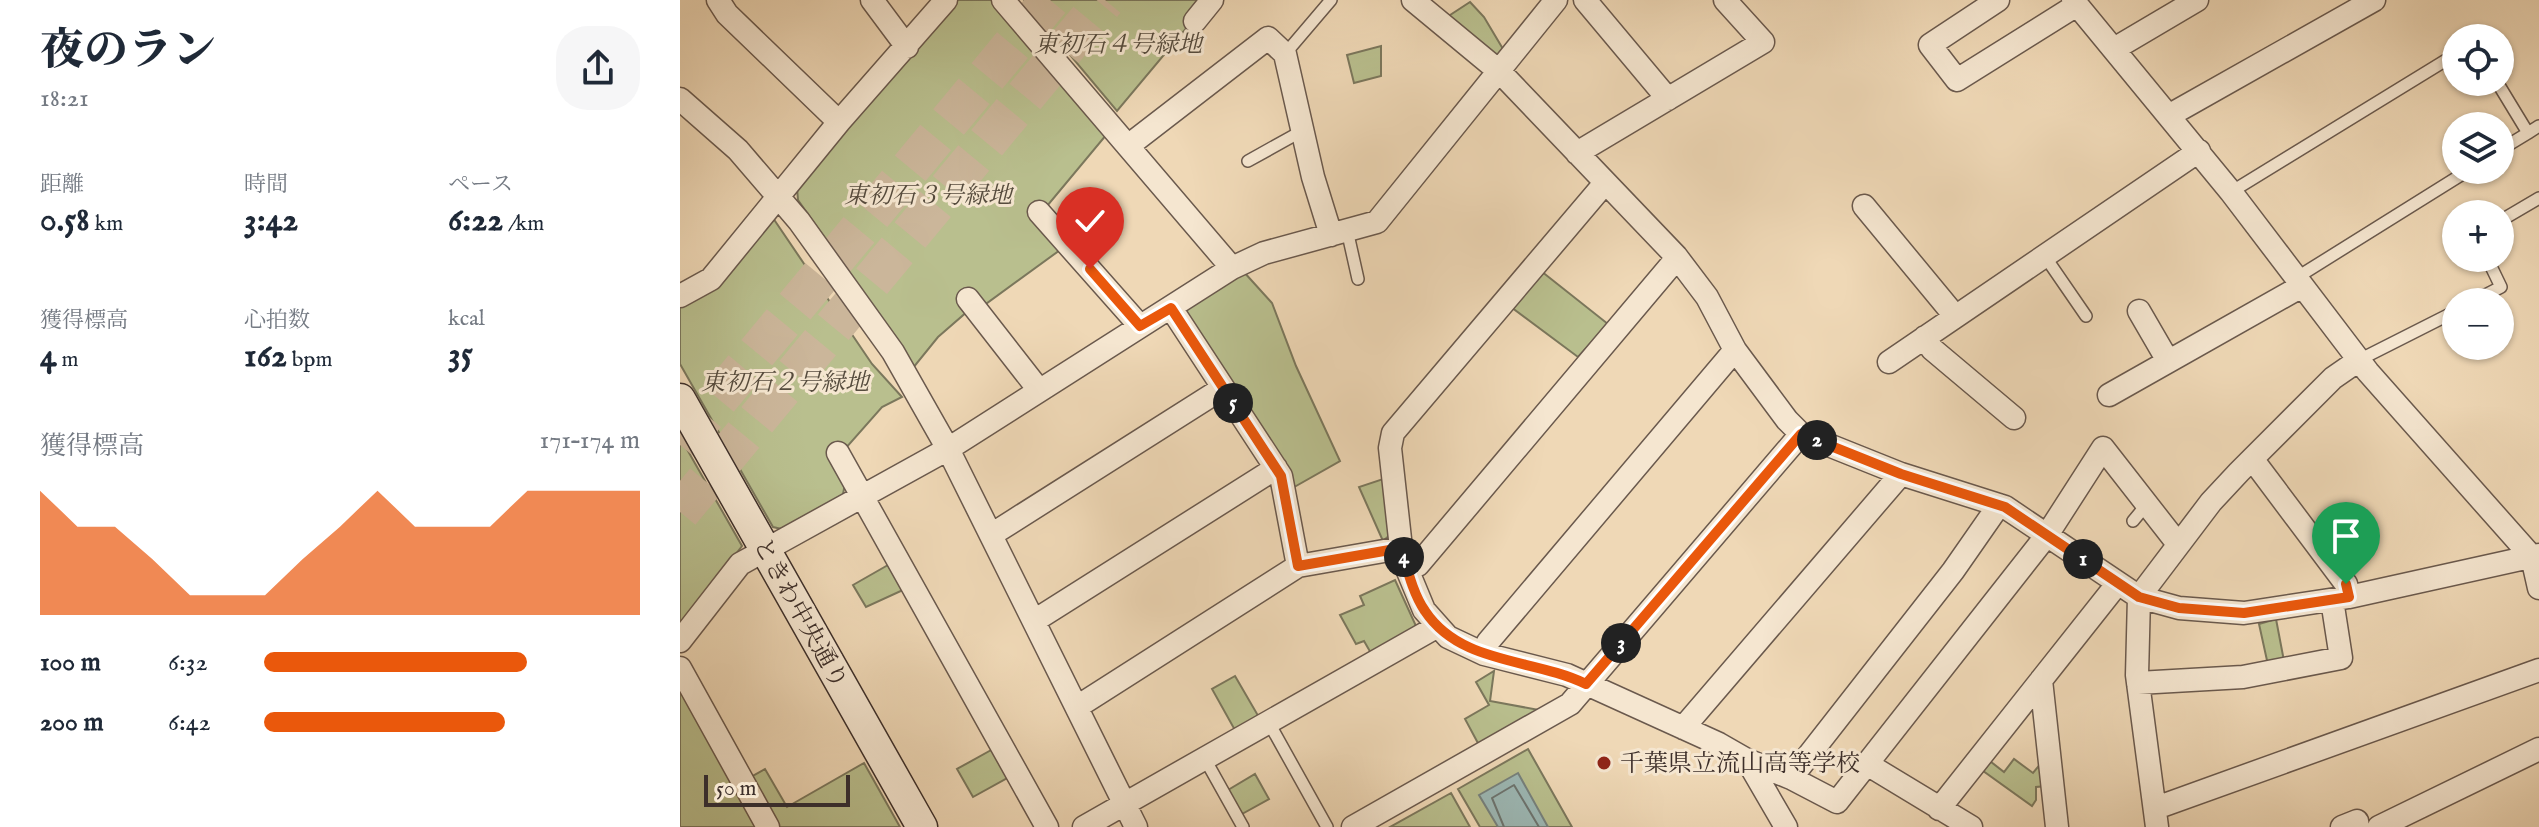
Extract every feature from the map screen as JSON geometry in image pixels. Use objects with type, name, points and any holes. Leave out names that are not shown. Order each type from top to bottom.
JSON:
[{"type":"street","points":[[718,0],[727,14],[839,122]]},
{"type":"street","points":[[872,0],[907,47]]},
{"type":"street","points":[[681,293],[711,279],[839,122],[946,0]]},
{"type":"street","points":[[1003,0],[1232,268]]},
{"type":"street","points":[[1195,21],[1212,0]]},
{"type":"street","points":[[1413,0],[1500,72],[1677,258],[1707,297],[1735,350],[1801,434],[1901,474],[2005,507],[2139,597],[2179,608],[2244,613],[2340,598],[2536,556]]},
{"type":"street","points":[[680,641],[740,564],[948,449],[1232,268],[1264,253],[1377,222],[1556,0]]},
{"type":"street","points":[[1585,0],[1668,99]]},
{"type":"street","points":[[1577,153],[1763,42],[1725,0]]},
{"type":"street","points":[[1998,0],[1930,45],[1957,80],[2075,2],[2199,151],[2359,360],[2536,556],[2539,588]]},
{"type":"street","points":[[2114,49],[2197,0]]},
{"type":"street","points":[[2170,115],[2374,0]]},
{"type":"street","points":[[1128,146],[1268,38],[1285,54],[1302,131],[1339,232]]},
{"type":"street","points":[[680,99],[738,150],[778,196],[893,352],[948,449],[1136,827]]},
{"type":"street","points":[[1889,362],[2199,151]]},
{"type":"street","points":[[1605,183],[1393,433],[1390,448],[1404,558],[1424,610],[1448,637],[1484,654],[1567,675],[1837,802],[2047,535],[2103,448],[2140,513],[2178,544]]},
{"type":"street","points":[[1864,206],[1955,316]]},
{"type":"street","points":[[1039,212],[1140,326]]},
{"type":"street","points":[[1077,707],[1298,566],[1404,558],[1418,565],[1677,258]]},
{"type":"street","points":[[2109,395],[2298,282]]},
{"type":"street","points":[[968,299],[1039,390]]},
{"type":"street","points":[[1171,308],[1281,476],[1298,566]]},
{"type":"street","points":[[2139,311],[2168,361]]},
{"type":"street","points":[[1925,337],[1932,349],[2014,418]]},
{"type":"street","points":[[1484,654],[1488,642],[1735,350]]},
{"type":"street","points":[[2359,360],[2333,378],[2241,465],[2139,597],[2138,683],[2157,817],[2539,670]]},
{"type":"street","points":[[991,535],[1223,388]]},
{"type":"street","name":"ときわ中央通り","points":[[680,399],[922,827]]},
{"type":"street","points":[[1353,827],[1570,704],[1801,434]]},
{"type":"street","points":[[838,453],[1047,827]]},
{"type":"street","points":[[2138,683],[2243,677],[2341,658],[2340,598],[2346,584],[2241,465]]},
{"type":"street","points":[[1034,621],[1276,468]]},
{"type":"street","points":[[1683,728],[1901,474]]},
{"type":"street","points":[[1791,778],[1953,571],[1999,505]]},
{"type":"street","points":[[1939,809],[2118,583]]},
{"type":"street","points":[[1084,827],[1438,626]]},
{"type":"street","points":[[680,668],[768,827]]},
{"type":"street","points":[[2041,680],[2057,827]]},
{"type":"street","points":[[2379,827],[2539,749]]},
{"type":"street","points":[[1747,760],[1786,827]]},
{"type":"street","points":[[1867,764],[1971,827]]},
{"type":"street","points":[[2342,827],[2357,821],[2358,827]]},
{"type":"lane","points":[[1285,54],[1331,0]]},
{"type":"lane","points":[[2231,192],[2442,63]]},
{"type":"lane","points":[[2506,96],[2528,133]]},
{"type":"lane","points":[[2514,142],[2539,126]]},
{"type":"lane","points":[[1248,161],[1302,131]]},
{"type":"lane","points":[[2298,282],[2448,184]]},
{"type":"lane","points":[[2514,213],[2539,198]]},
{"type":"lane","points":[[1339,232],[1358,279]]},
{"type":"lane","points":[[2044,255],[2086,316]]},
{"type":"lane","points":[[2359,360],[2442,318]]},
{"type":"lane","points":[[1269,723],[1327,827]]},
{"type":"lane","points":[[1205,759],[1243,827]]},
{"type":"green space","name":"東初石３号緑地","points":[[954,0],[993,0],[1107,134],[1047,206],[1060,250],[983,306],[968,311],[938,337],[913,368],[798,200],[797,188]]},
{"type":"green space","name":"東初石４号緑地","points":[[1024,0],[1202,0],[1189,25],[1117,111]]},
{"type":"green space","points":[[1470,2],[1484,17],[1503,49],[1496,59],[1444,19]]},
{"type":"green space","points":[[1381,46],[1381,76],[1354,83],[1347,55]]},
{"type":"green space","name":"東初石２号緑地","points":[[773,218],[872,364],[902,397],[882,407],[844,450],[842,499],[786,530],[773,527],[680,364],[680,305]]},
{"type":"green space","points":[[1243,271],[1272,303],[1296,366],[1340,461],[1289,490],[1184,309]]},
{"type":"green space","points":[[1541,271],[1608,324],[1578,357],[1511,307]]},
{"type":"green space","points":[[680,437],[742,546],[680,627]]},
{"type":"green space","points":[[1386,478],[1391,534],[1383,541],[1359,487]]},
{"type":"green space","points":[[888,565],[903,590],[866,607],[853,585]]},
{"type":"green space","points":[[1395,580],[1416,626],[1414,632],[1372,655],[1364,641],[1356,644],[1340,615],[1364,605],[1360,596]]},
{"type":"green space","points":[[2276,619],[2284,661],[2268,665],[2259,624]]},
{"type":"green space","points":[[1494,671],[1490,701],[1539,710],[1479,745],[1465,719],[1489,705],[1476,682]]},
{"type":"green space","points":[[1235,676],[1260,719],[1236,732],[1212,689]]},
{"type":"green space","points":[[680,684],[759,827],[680,827]]},
{"type":"green space","points":[[993,749],[1009,777],[973,797],[957,769]]},
{"type":"green space","points":[[1528,749],[1572,827],[1480,827],[1458,789]]},
{"type":"green space","points":[[1986,758],[2004,772],[2014,759],[2033,773],[2042,762],[2047,786],[2036,787],[2036,800],[2032,806],[1979,768]]},
{"type":"green space","points":[[864,763],[900,827],[779,827],[751,777],[765,769],[787,807]]},
{"type":"green space","points":[[1255,774],[1269,799],[1242,814],[1228,790]]},
{"type":"green space","points":[[1451,793],[1470,827],[1390,827]]},
{"type":"water","points":[[1518,773],[1548,827],[1498,827],[1479,795]]},
{"type":"tunnel","points":[[680,445],[1050,0]]},
{"type":"tunnel","points":[[680,512],[1105,0]]},
{"type":"place","name":"千葉県立流山高等学校","points":[[1604,763]]},
{"type":"route","points":[[1090,269],[1140,326],[1171,308],[1281,476],[1298,566],[1401,548],[1424,610],[1448,637],[1484,654],[1567,675],[1586,684],[1801,434],[1901,474],[2005,507],[2139,597],[2179,608],[2244,613],[2349,597],[2346,584]]}]
